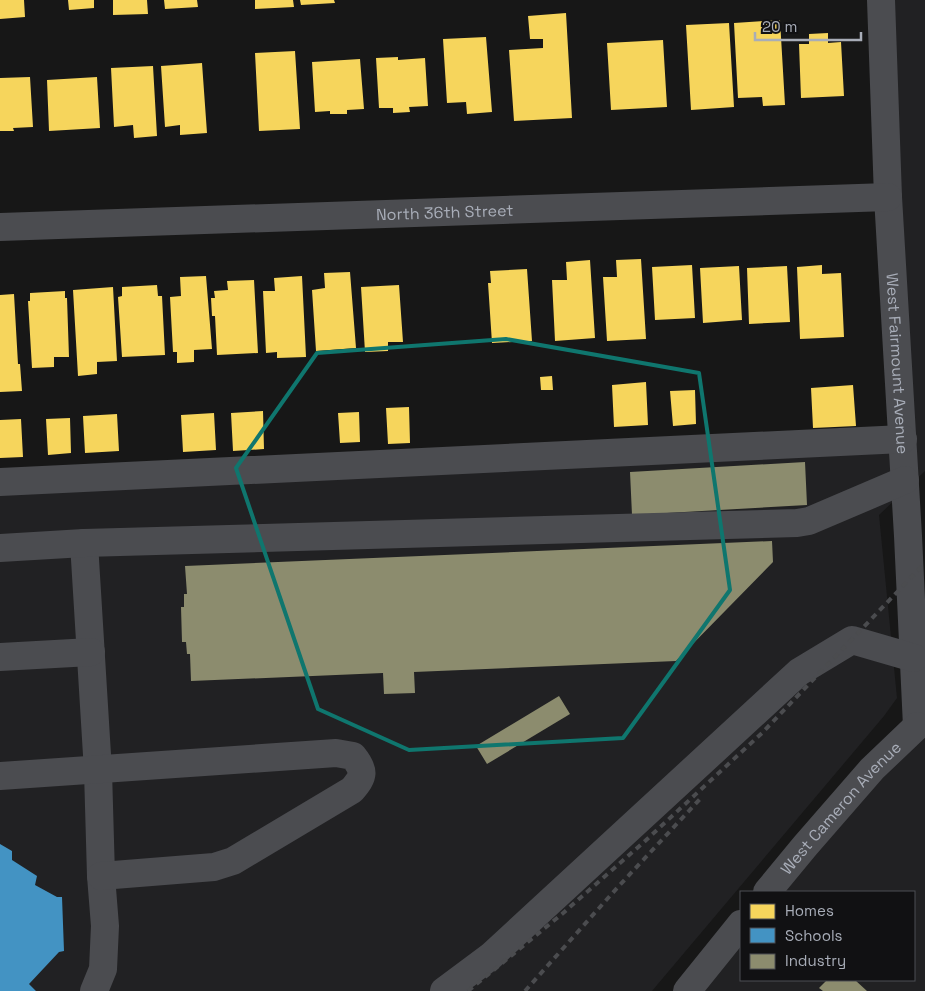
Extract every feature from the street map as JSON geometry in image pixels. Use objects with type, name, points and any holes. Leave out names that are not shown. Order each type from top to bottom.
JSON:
[{"type":"street","name":"West Fairmount Avenue","points":[[881,0],[888,197],[914,658],[921,725]]},
{"type":"street","name":"North 36th Street","points":[[0,227],[888,197]]},
{"type":"street","points":[[0,482],[903,439]]},
{"type":"street","points":[[0,548],[84,543],[797,523],[809,521],[905,480]]},
{"type":"street","points":[[84,543],[105,926],[103,969],[94,991]]},
{"type":"street","points":[[444,991],[491,956],[799,672],[852,640],[914,658]]},
{"type":"street","points":[[0,657],[91,652]]},
{"type":"street","name":"West Cameron Avenue","points":[[768,891],[872,769],[921,725]]},
{"type":"street","points":[[0,776],[98,771],[336,753],[353,756],[362,767],[361,779],[352,790],[233,861],[214,867],[101,876]]},
{"type":"street","points":[[687,991],[740,925]]},
{"type":"highlighted area","points":[[506,339],[699,373],[730,590],[623,738],[409,750],[318,709],[236,468],[317,353]]},
{"type":"shaded area","points":[[881,0],[925,0],[925,471],[879,515],[897,698],[884,716],[652,991],[0,991],[0,482],[903,439]]},
{"type":"shaded area","points":[[925,646],[925,991],[687,991],[740,925],[740,981],[915,981],[915,891],[768,891],[917,726]]},
{"type":"building: Homes","points":[[0,0],[24,0],[25,17],[0,19]]},
{"type":"building: Homes","points":[[68,0],[94,0],[94,8],[69,10]]},
{"type":"building: Homes","points":[[113,0],[147,0],[148,14],[113,15]]},
{"type":"building: Homes","points":[[164,0],[197,0],[198,7],[165,9]]},
{"type":"building: Homes","points":[[255,0],[293,0],[294,7],[255,9]]},
{"type":"building: Homes","points":[[300,0],[334,0],[335,3],[301,5]]},
{"type":"building: Homes","points":[[566,13],[572,118],[514,121],[509,50],[543,48],[543,39],[530,39],[528,16]]},
{"type":"building: Homes","points":[[780,20],[785,105],[763,106],[762,97],[738,98],[734,23]]},
{"type":"building: Homes","points":[[729,23],[734,107],[691,110],[686,25]]},
{"type":"building: Homes","points":[[828,33],[828,43],[841,42],[844,96],[801,98],[799,44],[809,44],[809,34]]},
{"type":"building: Homes","points":[[486,37],[492,112],[467,114],[466,102],[447,103],[443,39]]},
{"type":"building: Homes","points":[[663,40],[667,107],[611,110],[607,43]]},
{"type":"building: Homes","points":[[295,51],[300,129],[259,131],[255,53]]},
{"type":"building: Homes","points":[[398,57],[398,60],[425,58],[428,106],[409,107],[410,112],[393,113],[393,108],[379,108],[376,58]]},
{"type":"building: Homes","points":[[360,59],[364,109],[347,110],[347,114],[330,114],[330,111],[315,112],[312,62]]},
{"type":"building: Homes","points":[[202,63],[207,133],[180,135],[180,125],[165,127],[161,66]]},
{"type":"building: Homes","points":[[153,66],[157,136],[134,138],[133,125],[114,127],[111,68]]},
{"type":"building: Homes","points":[[30,77],[33,127],[13,128],[14,131],[0,131],[0,78]]},
{"type":"building: Homes","points":[[97,77],[100,128],[49,131],[47,80]]},
{"type":"building: Homes","points":[[641,259],[646,339],[607,341],[603,277],[617,277],[616,260]]},
{"type":"building: Homes","points":[[590,260],[595,338],[555,341],[552,280],[567,280],[566,262]]},
{"type":"building: Homes","points":[[692,265],[695,318],[655,320],[652,267]]},
{"type":"building: Homes","points":[[822,265],[822,274],[841,273],[844,337],[800,339],[797,267]]},
{"type":"building: Homes","points":[[739,266],[742,320],[703,323],[700,268]]},
{"type":"building: Homes","points":[[787,266],[790,322],[749,324],[747,268]]},
{"type":"building: Homes","points":[[527,269],[532,341],[492,343],[488,283],[491,283],[490,271]]},
{"type":"building: Homes","points":[[350,272],[356,348],[316,351],[312,290],[325,288],[324,273]]},
{"type":"building: Homes","points":[[206,276],[212,349],[194,350],[194,362],[177,363],[177,352],[173,352],[170,297],[181,296],[180,277]]},
{"type":"building: Homes","points":[[302,276],[306,357],[277,358],[277,352],[266,353],[263,291],[275,291],[274,278]]},
{"type":"building: Homes","points":[[254,280],[258,353],[217,355],[215,316],[212,316],[211,298],[215,298],[214,291],[228,290],[227,281]]},
{"type":"building: Homes","points":[[157,285],[158,296],[162,296],[165,355],[122,357],[118,297],[122,296],[122,287]]},
{"type":"building: Homes","points":[[399,285],[403,342],[388,342],[388,351],[365,352],[361,287]]},
{"type":"building: Homes","points":[[113,287],[117,361],[97,362],[97,374],[78,376],[73,290]]},
{"type":"building: Homes","points":[[65,291],[65,298],[67,298],[69,357],[54,357],[54,367],[32,368],[28,301],[30,301],[30,293]]},
{"type":"building: Homes","points":[[14,294],[18,364],[20,364],[22,391],[0,392],[0,295]]},
{"type":"building: Homes","points":[[552,376],[553,390],[541,390],[540,377]]},
{"type":"building: Homes","points":[[646,382],[648,425],[614,427],[612,385]]},
{"type":"building: Homes","points":[[853,385],[856,426],[813,428],[811,388]]},
{"type":"building: Homes","points":[[695,390],[696,424],[673,426],[670,391]]},
{"type":"building: Homes","points":[[409,407],[410,443],[388,444],[386,408]]},
{"type":"building: Homes","points":[[263,411],[264,449],[233,451],[231,413]]},
{"type":"building: Homes","points":[[359,412],[360,442],[340,443],[338,413]]},
{"type":"building: Homes","points":[[214,413],[216,450],[183,452],[181,415]]},
{"type":"building: Homes","points":[[117,414],[119,451],[85,453],[83,416]]},
{"type":"building: Homes","points":[[70,418],[71,453],[48,455],[46,419]]},
{"type":"building: Homes","points":[[21,419],[23,457],[0,458],[0,420]]},
{"type":"building: Schools","points":[[0,844],[12,851],[12,860],[37,876],[35,885],[57,897],[62,897],[64,951],[59,952],[29,984],[36,991],[0,991]]},
{"type":"building: Industry","points":[[805,462],[807,505],[632,515],[630,472]]},
{"type":"building: Industry","points":[[772,541],[773,562],[676,661],[414,672],[415,693],[384,694],[383,673],[191,681],[190,654],[187,654],[186,642],[182,642],[181,607],[184,607],[184,594],[187,594],[185,566]]},
{"type":"building: Industry","points":[[559,696],[570,714],[487,764],[476,746]]},
{"type":"building: Industry","points":[[826,981],[856,981],[867,991],[823,991],[819,988]]},
{"type":"railway","points":[[468,991],[562,914],[644,842],[762,733],[925,563]]},
{"type":"railway","points":[[525,991],[700,799]]}]
